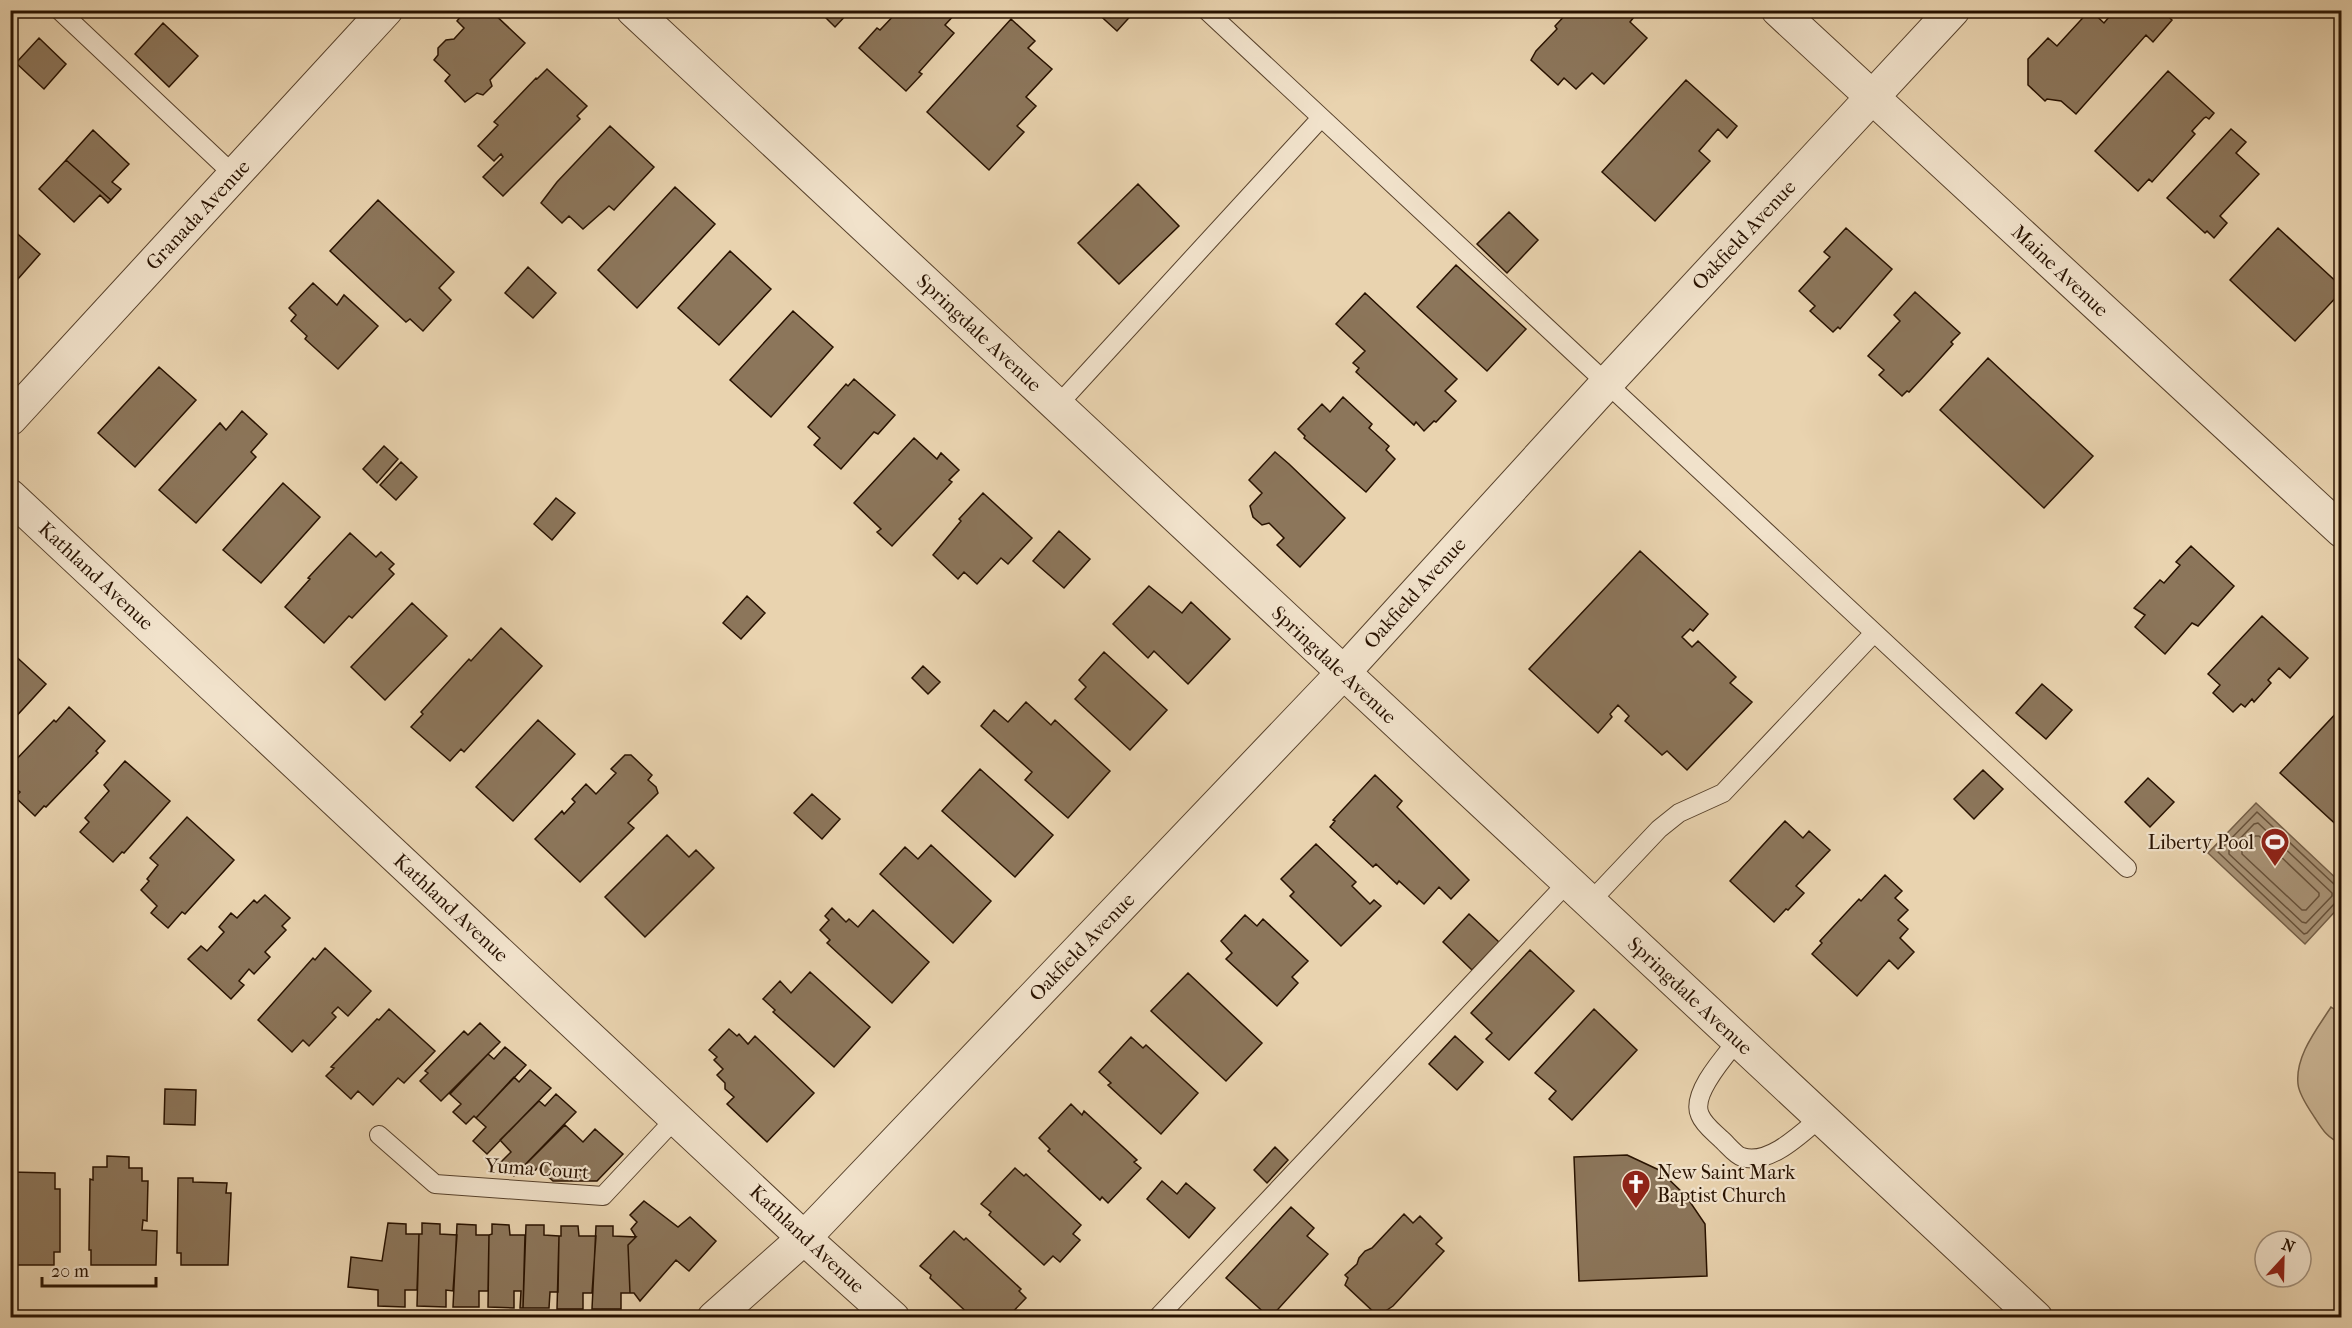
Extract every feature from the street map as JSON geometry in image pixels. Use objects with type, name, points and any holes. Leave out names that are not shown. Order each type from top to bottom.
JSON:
[{"type":"street","name":"Granada Avenue","points":[[10,419],[386,10]]},
{"type":"street","name":"Springdale Avenue","points":[[633,10],[2036,1317]]},
{"type":"street","name":"Maine Avenue","points":[[1778,10],[2342,531]]},
{"type":"street","name":"Oakfield Avenue","points":[[714,1317],[804,1238],[1343,673],[1606,384],[1953,10]]},
{"type":"street","name":"Kathland Avenue","points":[[10,496],[804,1238],[893,1317]]},
{"type":"lane","points":[[59,10],[234,175]]},
{"type":"lane","points":[[1206,10],[2127,868]]},
{"type":"lane","points":[[1057,406],[1322,118]]},
{"type":"lane","points":[[1158,1317],[1579,892],[1678,813],[1724,793],[1874,633]]},
{"type":"lane","points":[[1738,1040],[1715,1069],[1704,1088],[1699,1101],[1698,1113],[1705,1124],[1740,1157],[1756,1159],[1771,1154],[1794,1140],[1821,1116]]},
{"type":"lane","name":"Yuma Court","points":[[379,1135],[435,1184],[603,1196],[676,1118]]},
{"type":"shaded area","points":[[2331,1007],[2341,1014],[2341,1143],[2332,1139],[2323,1130],[2300,1093],[2298,1084],[2303,1053]]},
{"type":"water","name":"Liberty Pool","points":[[2256,803],[2341,883],[2341,905],[2305,944],[2208,853]]},
{"type":"building","points":[[466,10],[490,10],[525,43],[490,80],[492,86],[483,95],[477,93],[465,102],[445,81],[450,75],[434,60],[438,55],[438,48],[446,40],[454,39],[464,28],[457,21]]},
{"type":"building","points":[[818,10],[851,10],[835,27]]},
{"type":"building","points":[[899,10],[953,10],[956,13],[945,25],[954,33],[919,72],[922,74],[906,91],[859,48],[877,28],[880,30]]},
{"type":"building","points":[[1094,10],[1136,10],[1117,31]]},
{"type":"building","points":[[1570,10],[1627,10],[1634,17],[1630,22],[1647,38],[1604,84],[1592,73],[1576,89],[1564,78],[1558,85],[1531,60],[1536,51],[1557,29],[1555,26]]},
{"type":"building","points":[[2090,10],[2104,23],[2115,10],[2161,10],[2172,20],[2153,42],[2146,35],[2076,114],[2061,101],[2047,99],[2045,101],[2028,85],[2028,59],[2048,38],[2057,46]]},
{"type":"building","points":[[1011,19],[1035,41],[1028,48],[1052,69],[1026,97],[1036,106],[1017,126],[1024,132],[989,170],[927,112]]},
{"type":"building","points":[[163,23],[198,56],[169,87],[135,54]]},
{"type":"building","points":[[39,38],[66,64],[44,89],[16,63]]},
{"type":"building","points":[[547,69],[587,106],[577,116],[580,119],[503,196],[483,177],[503,157],[501,154],[494,161],[478,146],[498,125],[494,122]]},
{"type":"building","points":[[2168,71],[2214,113],[2209,119],[2204,118],[2192,131],[2195,134],[2152,182],[2149,179],[2138,191],[2095,151]]},
{"type":"building","points":[[1686,80],[1737,126],[1727,138],[1718,129],[1699,151],[1710,161],[1655,221],[1602,172]]},
{"type":"building","points":[[610,126],[654,167],[614,210],[609,206],[583,229],[569,216],[562,223],[541,203],[557,182]]},
{"type":"building","points":[[2231,129],[2246,142],[2236,153],[2259,174],[2220,216],[2227,223],[2214,238],[2207,231],[2205,233],[2167,198]]},
{"type":"building","points":[[93,130],[129,164],[112,182],[121,189],[111,200],[66,160]]},
{"type":"building","points":[[66,160],[111,200],[108,203],[100,195],[74,222],[39,189]]},
{"type":"building","points":[[1138,184],[1179,226],[1119,284],[1078,243]]},
{"type":"building","points":[[675,187],[715,224],[637,308],[598,270]]},
{"type":"building","points":[[378,200],[454,272],[439,288],[451,300],[423,331],[410,319],[406,322],[330,251]]},
{"type":"building","points":[[1509,212],[1538,240],[1507,273],[1477,244]]},
{"type":"building","points":[[10,227],[40,254],[10,288]]},
{"type":"building","points":[[1846,228],[1892,269],[1840,329],[1838,327],[1833,332],[1810,311],[1815,306],[1799,291],[1830,257],[1824,252]]},
{"type":"building","points":[[2278,228],[2342,287],[2342,291],[2295,341],[2230,280]]},
{"type":"building","points":[[730,251],[771,289],[719,345],[678,308]]},
{"type":"building","points":[[1456,265],[1526,329],[1487,371],[1417,307]]},
{"type":"building","points":[[528,267],[556,293],[533,318],[505,293]]},
{"type":"building","points":[[313,283],[337,305],[344,295],[378,326],[338,369],[305,339],[307,336],[291,321],[296,315],[289,308]]},
{"type":"building","points":[[1915,292],[1960,333],[1924,376],[1902,396],[1879,375],[1884,370],[1868,356],[1900,321],[1894,315]]},
{"type":"building","points":[[1365,293],[1457,379],[1445,391],[1456,401],[1424,431],[1416,422],[1414,425],[1356,372],[1359,368],[1353,363],[1365,351],[1336,324]]},
{"type":"building","points":[[793,311],[833,347],[771,417],[730,380]]},
{"type":"building","points":[[1988,358],[2093,456],[2044,508],[1940,410]]},
{"type":"building","points":[[159,367],[196,400],[135,467],[98,433]]},
{"type":"building","points":[[854,379],[895,415],[878,434],[874,432],[841,469],[814,445],[820,438],[808,427],[846,384],[848,386]]},
{"type":"building","points":[[1343,397],[1372,424],[1369,428],[1389,446],[1386,450],[1395,459],[1366,492],[1304,438],[1305,436],[1298,429],[1322,404],[1330,412]]},
{"type":"building","points":[[242,411],[267,434],[251,452],[256,457],[196,523],[159,490],[220,423],[226,430]]},
{"type":"building","points":[[914,438],[937,459],[941,453],[959,470],[949,480],[952,482],[892,546],[877,532],[881,529],[854,503]]},
{"type":"building","points":[[384,446],[398,459],[377,483],[363,469]]},
{"type":"building","points":[[1275,452],[1345,518],[1300,567],[1277,545],[1284,538],[1269,523],[1262,525],[1253,517],[1250,506],[1262,493],[1249,480]]},
{"type":"building","points":[[401,462],[417,477],[396,500],[380,485]]},
{"type":"building","points":[[283,483],[320,517],[261,583],[223,550]]},
{"type":"building","points":[[983,493],[1032,538],[1008,564],[1001,558],[977,584],[964,572],[958,579],[933,555],[961,521],[959,519]]},
{"type":"building","points":[[556,498],[575,513],[552,540],[534,524]]},
{"type":"building","points":[[1059,531],[1090,559],[1064,588],[1033,561]]},
{"type":"building","points":[[350,533],[376,557],[381,552],[394,564],[389,569],[394,574],[352,618],[349,616],[324,643],[285,607],[310,579],[308,578]]},
{"type":"building","points":[[2191,546],[2234,586],[2198,626],[2192,623],[2165,654],[2135,627],[2145,615],[2134,608],[2160,580],[2164,583],[2180,565],[2176,562]]},
{"type":"building","points":[[1640,551],[1708,614],[1693,631],[1690,629],[1682,637],[1692,647],[1698,641],[1736,677],[1730,683],[1752,702],[1687,770],[1667,751],[1662,755],[1625,721],[1629,716],[1618,705],[1610,714],[1612,717],[1598,733],[1529,669]]},
{"type":"building","points":[[1149,586],[1182,613],[1191,602],[1230,639],[1188,684],[1154,651],[1148,658],[1113,624]]},
{"type":"building","points":[[747,596],[765,613],[741,639],[723,623]]},
{"type":"building","points":[[412,603],[447,636],[385,700],[351,667]]},
{"type":"building","points":[[2262,616],[2308,658],[2290,678],[2279,668],[2268,680],[2271,683],[2254,702],[2252,699],[2245,707],[2241,704],[2233,712],[2213,693],[2220,685],[2208,674]]},
{"type":"building","points":[[501,628],[542,666],[464,752],[461,749],[450,761],[411,727],[423,714],[421,712],[469,659],[471,661]]},
{"type":"building","points":[[10,651],[46,684],[10,723]]},
{"type":"building","points":[[1104,652],[1167,710],[1130,750],[1075,699],[1086,687],[1079,680]]},
{"type":"building","points":[[923,666],[940,682],[928,694],[912,678]]},
{"type":"building","points":[[2042,684],[2072,710],[2046,739],[2016,713]]},
{"type":"building","points":[[1026,702],[1051,725],[1055,720],[1110,771],[1068,818],[1025,780],[1032,772],[981,726],[994,710],[1008,722]]},
{"type":"building","points":[[69,707],[105,741],[96,751],[98,753],[35,816],[15,797],[20,792],[10,784],[10,766]]},
{"type":"building","points":[[2342,707],[2342,830],[2280,773]]},
{"type":"building","points":[[538,720],[575,754],[513,821],[476,787]]},
{"type":"building","points":[[625,755],[631,755],[652,775],[648,780],[656,787],[658,793],[628,823],[634,828],[580,882],[535,839],[562,811],[564,814],[575,802],[572,799],[586,784],[596,794],[616,773],[611,769]]},
{"type":"building","points":[[125,761],[170,801],[124,853],[122,852],[113,862],[80,832],[89,822],[85,818],[109,791],[104,785]]},
{"type":"building","points":[[980,769],[1053,835],[1015,877],[942,811]]},
{"type":"building","points":[[1983,770],[2003,789],[1974,819],[1954,799]]},
{"type":"building","points":[[1375,775],[1402,801],[1397,807],[1469,880],[1451,899],[1439,887],[1424,904],[1399,881],[1397,884],[1376,864],[1373,867],[1330,827],[1335,821],[1333,820]]},
{"type":"building","points":[[2148,778],[2174,802],[2150,827],[2125,802]]},
{"type":"building","points":[[812,794],[840,819],[822,839],[794,813]]},
{"type":"building","points":[[187,817],[234,860],[185,914],[182,912],[168,928],[151,913],[157,906],[141,890],[158,865],[150,858]]},
{"type":"building","points":[[1785,821],[1803,838],[1809,831],[1830,850],[1796,886],[1804,893],[1774,922],[1730,881]]},
{"type":"building","points":[[667,835],[689,857],[696,850],[714,868],[645,937],[605,897]]},
{"type":"building","points":[[1316,844],[1356,882],[1352,886],[1370,904],[1374,900],[1381,906],[1341,946],[1290,896],[1294,892],[1281,879]]},
{"type":"building","points":[[931,845],[991,901],[953,943],[880,874],[905,847],[918,859]]},
{"type":"building","points":[[1885,875],[1902,891],[1895,898],[1908,910],[1898,920],[1908,929],[1900,938],[1914,952],[1898,969],[1889,960],[1857,996],[1812,954],[1822,943],[1820,941]]},
{"type":"building","points":[[265,895],[290,918],[282,926],[286,930],[265,952],[270,957],[254,974],[249,969],[239,981],[244,985],[231,999],[188,959],[201,946],[207,951],[224,932],[219,927],[231,913],[237,918],[254,900],[257,903]]},
{"type":"building","points":[[832,908],[846,922],[849,919],[858,927],[873,910],[929,962],[892,1003],[827,943],[830,940],[820,930],[829,920],[825,916]]},
{"type":"building","points":[[1469,914],[1499,942],[1472,970],[1443,942]]},
{"type":"building","points":[[1245,915],[1257,926],[1263,919],[1308,961],[1292,977],[1298,983],[1277,1006],[1226,959],[1232,953],[1221,941]]},
{"type":"building","points":[[325,948],[371,991],[348,1016],[338,1007],[332,1013],[336,1017],[309,1046],[303,1040],[292,1052],[258,1020],[313,958],[315,960]]},
{"type":"building","points":[[1530,950],[1574,991],[1509,1060],[1486,1039],[1492,1033],[1471,1013]]},
{"type":"building","points":[[810,972],[870,1027],[834,1067],[773,1012],[775,1010],[763,999],[780,981],[791,993]]},
{"type":"building","points":[[1188,973],[1262,1043],[1226,1081],[1151,1011]]},
{"type":"building","points":[[389,1009],[435,1051],[404,1083],[398,1078],[373,1105],[358,1091],[351,1099],[326,1076],[334,1068],[331,1067]]},
{"type":"building","points":[[1594,1009],[1637,1050],[1572,1120],[1549,1099],[1556,1091],[1535,1073]]},
{"type":"building","points":[[480,1023],[500,1042],[441,1101],[420,1081],[428,1073],[425,1071],[464,1031],[468,1035]]},
{"type":"building","points":[[729,1029],[737,1036],[739,1034],[748,1044],[755,1036],[814,1093],[767,1142],[727,1104],[734,1097],[725,1089],[725,1083],[717,1075],[723,1069],[714,1060],[717,1057],[709,1050]]},
{"type":"building","points":[[1455,1036],[1483,1062],[1457,1090],[1429,1064]]},
{"type":"building","points":[[1131,1037],[1143,1048],[1146,1045],[1198,1093],[1161,1134],[1108,1085],[1111,1083],[1099,1072]]},
{"type":"building","points":[[505,1047],[526,1065],[476,1118],[474,1116],[466,1124],[453,1112],[461,1104],[450,1094],[488,1054],[494,1059]]},
{"type":"building","points":[[530,1070],[551,1088],[487,1154],[473,1141],[486,1127],[476,1118],[514,1077],[519,1082]]},
{"type":"building","points":[[165,1089],[196,1090],[195,1125],[164,1124]]},
{"type":"building","points":[[556,1094],[576,1112],[514,1176],[500,1163],[511,1152],[500,1140],[539,1101],[545,1106]]},
{"type":"building","points":[[1071,1104],[1082,1115],[1084,1111],[1137,1160],[1134,1162],[1141,1168],[1108,1203],[1102,1197],[1100,1200],[1048,1151],[1050,1149],[1039,1138]]},
{"type":"building","points":[[565,1125],[583,1142],[595,1129],[623,1154],[597,1181],[553,1181],[538,1167],[534,1172],[526,1164]]},
{"type":"building","points":[[1275,1147],[1288,1160],[1267,1183],[1254,1170]]},
{"type":"building","name":"New Saint Mark Baptist Church","points":[[1627,1155],[1659,1170],[1686,1196],[1705,1224],[1707,1276],[1579,1281],[1574,1157]]},
{"type":"building","points":[[107,1156],[129,1157],[129,1168],[142,1168],[142,1181],[148,1181],[147,1221],[143,1220],[142,1230],[157,1231],[156,1265],[91,1265],[91,1250],[89,1250],[90,1179],[93,1180],[93,1167],[107,1167]]},
{"type":"building","points":[[1015,1168],[1024,1176],[1026,1174],[1081,1225],[1073,1234],[1080,1240],[1060,1262],[1053,1256],[1044,1265],[989,1215],[991,1212],[981,1204]]},
{"type":"building","points":[[10,1172],[55,1173],[55,1189],[60,1189],[60,1252],[54,1252],[54,1265],[10,1265]]},
{"type":"building","points":[[178,1178],[193,1178],[193,1182],[227,1183],[226,1193],[231,1193],[228,1265],[181,1265],[181,1253],[177,1253]]},
{"type":"building","points":[[1162,1181],[1177,1194],[1186,1183],[1215,1208],[1189,1238],[1147,1199]]},
{"type":"building","points":[[644,1201],[678,1227],[690,1217],[716,1241],[689,1271],[676,1260],[640,1301],[634,1293],[630,1293],[628,1245],[636,1237],[631,1229],[637,1222],[630,1215]]},
{"type":"building","points":[[1291,1207],[1314,1228],[1307,1236],[1328,1254],[1270,1318],[1226,1278]]},
{"type":"building","points":[[1404,1214],[1413,1223],[1420,1216],[1442,1238],[1436,1244],[1444,1251],[1393,1306],[1378,1316],[1345,1285],[1348,1278],[1345,1275],[1357,1264],[1365,1251],[1372,1248]]},
{"type":"building","points":[[388,1223],[406,1224],[406,1234],[419,1234],[417,1290],[405,1290],[405,1307],[378,1306],[378,1290],[348,1287],[351,1257],[382,1261]]},
{"type":"building","points":[[422,1223],[440,1224],[440,1234],[457,1235],[453,1291],[446,1290],[446,1307],[417,1306],[419,1234],[422,1234]]},
{"type":"building","points":[[457,1224],[476,1225],[476,1235],[489,1235],[488,1291],[479,1291],[479,1307],[453,1307]]},
{"type":"building","points":[[492,1224],[509,1225],[510,1235],[525,1235],[523,1308],[520,1308],[521,1291],[514,1291],[514,1308],[488,1307],[489,1235],[492,1234]]},
{"type":"building","points":[[526,1225],[544,1225],[544,1235],[559,1236],[558,1292],[550,1292],[549,1308],[523,1308]]},
{"type":"building","points":[[561,1226],[578,1226],[579,1236],[596,1236],[592,1293],[583,1293],[583,1309],[557,1309]]},
{"type":"building","points":[[596,1226],[613,1226],[613,1236],[636,1237],[628,1245],[630,1293],[621,1293],[621,1309],[592,1309]]},
{"type":"building","points":[[954,1231],[964,1240],[966,1238],[1021,1289],[1019,1291],[1026,1298],[1007,1318],[1002,1318],[998,1313],[994,1318],[973,1318],[920,1266]]},
{"type":"place","name":"Liberty Pool","points":[[2275,868]]},
{"type":"place","name":"New Saint Mark Baptist Church","points":[[1636,1210]]}]
